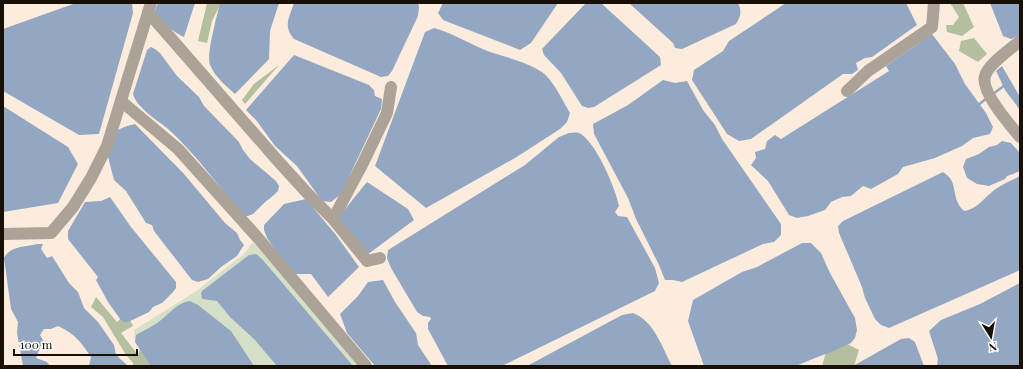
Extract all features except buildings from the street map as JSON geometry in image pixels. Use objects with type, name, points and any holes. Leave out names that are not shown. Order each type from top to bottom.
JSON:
[{"type":"lane","points":[[847,91],[868,72],[932,27],[934,3]]},
{"type":"lane","points":[[3,234],[51,233],[73,207],[91,178],[107,146],[149,8]]},
{"type":"lane","points":[[149,8],[278,161],[333,219],[367,261],[380,258]]},
{"type":"lane","points":[[1020,41],[995,63],[987,72],[984,81],[987,92],[1020,137]]},
{"type":"lane","points":[[333,219],[362,165],[387,113],[391,86]]},
{"type":"lane","points":[[121,101],[178,149],[258,238],[366,366]]},
{"type":"green space","points":[[207,3],[221,3],[212,21],[207,43],[198,41]]},
{"type":"green space","points":[[950,3],[963,3],[974,27],[962,36],[947,32],[946,25],[953,25],[959,17]]},
{"type":"green space","points":[[974,38],[987,54],[978,62],[959,51],[961,41]]},
{"type":"green space","points":[[279,65],[245,104],[242,100],[254,84]]},
{"type":"green space","points":[[253,242],[362,366],[146,366],[149,364],[135,342],[134,330],[195,292],[244,254]]},
{"type":"green space","points":[[96,297],[117,322],[127,313],[133,326],[121,333],[138,355],[145,334],[159,366],[133,366],[133,363],[126,355],[103,317],[91,307]]},
{"type":"green space","points":[[839,340],[859,350],[854,366],[822,366],[827,349]]},
{"type":"water","points":[[76,3],[132,3],[133,13],[99,134],[79,135],[3,91],[3,29]]},
{"type":"water","points":[[158,3],[195,3],[184,37],[172,30],[159,19],[155,12]]},
{"type":"water","points":[[220,3],[279,3],[270,31],[269,59],[235,94],[221,81],[210,65],[209,60],[212,35]]},
{"type":"water","points":[[294,3],[418,3],[419,7],[418,16],[392,71],[388,76],[381,77],[294,39],[289,30],[288,22]]},
{"type":"water","points":[[443,3],[558,3],[531,43],[520,50],[443,20],[438,13]]},
{"type":"water","points":[[586,3],[601,3],[660,57],[661,65],[594,107],[588,108],[582,106],[561,73],[544,55],[542,49]]},
{"type":"water","points":[[629,3],[738,3],[740,14],[736,24],[682,49],[675,48],[673,43]]},
{"type":"water","points":[[786,3],[906,3],[917,25],[872,57],[865,58],[856,63],[858,70],[852,74],[843,74],[751,139],[739,141],[727,134],[692,80],[694,70],[723,51],[729,41]]},
{"type":"water","points":[[990,3],[1020,3],[1020,35],[1011,39],[1003,36]]},
{"type":"water","points":[[434,28],[454,35],[485,50],[529,65],[542,72],[554,85],[570,113],[567,122],[560,129],[515,158],[426,208],[375,166],[425,32]]},
{"type":"water","points":[[932,34],[955,64],[965,84],[986,113],[993,127],[990,134],[973,138],[962,146],[935,158],[903,167],[898,174],[871,189],[863,186],[851,196],[842,197],[831,202],[825,210],[797,218],[789,215],[768,181],[751,165],[756,158],[755,152],[765,149],[767,141],[775,135],[781,139],[889,71],[886,66]]},
{"type":"water","points":[[151,47],[160,53],[177,76],[199,97],[204,106],[239,142],[250,159],[276,181],[279,186],[278,191],[253,214],[244,216],[178,138],[138,104],[133,94],[147,50]]},
{"type":"water","points":[[294,55],[369,85],[374,90],[375,96],[382,99],[381,109],[341,194],[331,202],[322,201],[297,166],[275,146],[256,120],[246,110]]},
{"type":"water","points":[[1002,66],[1020,97],[1020,110],[1005,90],[996,71]]},
{"type":"water","points":[[663,80],[675,83],[687,81],[703,110],[715,125],[722,139],[781,224],[781,235],[774,242],[763,244],[682,282],[665,280],[636,219],[628,198],[594,134],[593,124],[628,105]]},
{"type":"water","points":[[3,106],[68,147],[78,164],[58,203],[3,212]]},
{"type":"water","points":[[135,124],[184,174],[225,223],[237,233],[244,245],[237,256],[221,267],[208,279],[198,282],[192,280],[154,231],[152,225],[146,223],[126,191],[114,180],[108,157],[115,131]]},
{"type":"water","points":[[569,133],[579,133],[585,137],[592,145],[604,166],[614,188],[619,206],[615,212],[618,216],[627,217],[655,268],[659,283],[655,291],[502,366],[448,366],[428,329],[428,323],[431,319],[430,317],[423,316],[417,312],[391,268],[387,258],[388,250],[525,165],[559,137]]},
{"type":"water","points":[[1002,141],[1011,143],[1020,153],[1020,171],[989,186],[977,184],[967,178],[963,167],[966,159],[979,154],[989,147],[997,145]]},
{"type":"water","points":[[943,172],[952,182],[958,203],[964,211],[976,206],[1002,185],[1020,176],[1020,270],[889,328],[881,325],[875,319],[865,298],[862,287],[839,233],[838,226],[843,221]]},
{"type":"water","points":[[367,182],[408,209],[414,220],[367,255],[337,225],[341,214]]},
{"type":"water","points":[[110,197],[131,227],[176,282],[176,288],[162,303],[153,307],[149,312],[128,322],[124,322],[120,319],[108,302],[96,280],[98,277],[68,239],[68,231],[85,202],[101,201]]},
{"type":"water","points":[[306,199],[336,235],[359,267],[328,297],[311,274],[292,274],[267,238],[264,230],[264,225],[284,204]]},
{"type":"water","points":[[802,243],[811,243],[821,253],[830,273],[855,318],[857,330],[855,338],[851,343],[796,366],[704,366],[688,321],[693,300],[742,272],[757,267]]},
{"type":"water","points":[[43,244],[41,249],[47,258],[52,256],[69,283],[78,292],[84,308],[98,322],[114,345],[116,355],[128,366],[89,366],[91,357],[84,347],[73,335],[58,326],[51,329],[44,329],[40,335],[43,340],[36,358],[47,362],[50,366],[23,366],[17,333],[18,322],[11,309],[4,258],[14,249]]},
{"type":"water","points":[[256,254],[262,259],[353,366],[277,366],[254,339],[230,317],[217,301],[202,299],[202,291],[249,255]]},
{"type":"water","points":[[383,280],[395,302],[416,333],[418,345],[432,366],[375,366],[347,333],[340,314],[358,296],[368,282]]},
{"type":"water","points":[[1020,283],[1020,366],[937,366],[938,359],[929,331],[941,320],[980,304]]},
{"type":"water","points":[[190,301],[198,305],[231,331],[254,366],[151,366],[135,342],[136,335],[158,322],[178,306]]},
{"type":"water","points":[[633,313],[647,322],[652,328],[672,366],[527,366],[622,315]]},
{"type":"water","points":[[909,338],[915,342],[924,366],[853,366],[901,339]]},
{"type":"waterway","points":[[993,94],[1005,85]]},
{"type":"waterway","points":[[977,106],[987,98]]}]
